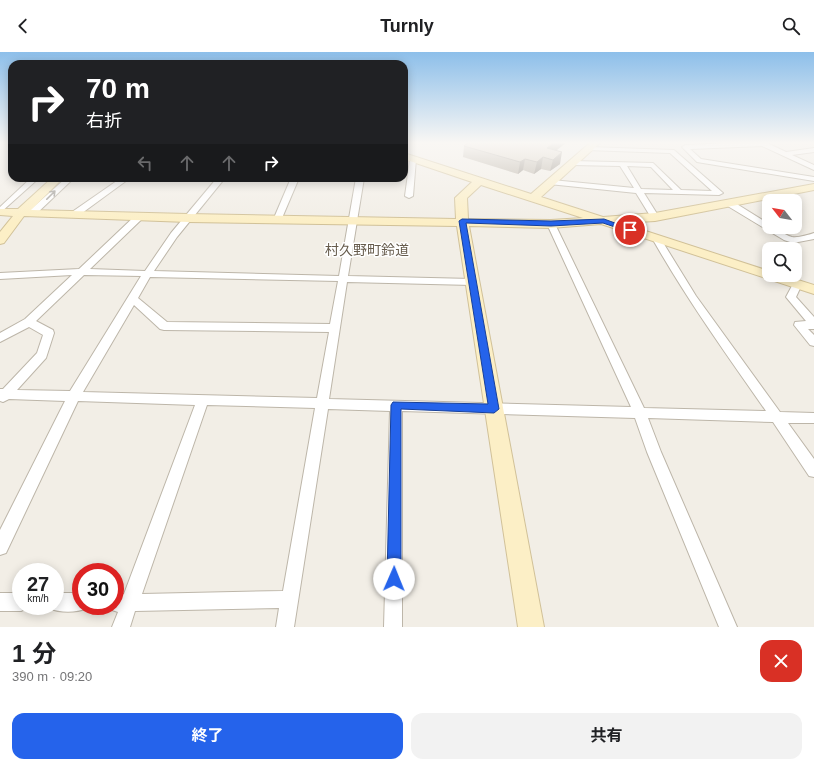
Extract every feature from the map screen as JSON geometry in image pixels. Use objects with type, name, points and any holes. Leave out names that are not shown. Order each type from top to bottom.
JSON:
[{"type":"street","points":[[409,169],[409,196]]},
{"type":"street","points":[[442,169],[814,290]]},
{"type":"street","points":[[533,198],[567,169]]},
{"type":"street","points":[[625,169],[654,217]]},
{"type":"street","points":[[657,169],[679,192]]},
{"type":"street","points":[[552,182],[638,191],[719,193],[692,169]]},
{"type":"street","points":[[749,169],[814,179]]},
{"type":"street","points":[[480,181],[471,187],[461,198],[462,221],[531,627]]},
{"type":"street","points":[[0,212],[31,182]]},
{"type":"street","points":[[0,240],[27,213],[54,182]]},
{"type":"street","points":[[27,213],[65,182]]},
{"type":"street","points":[[75,214],[120,182]]},
{"type":"street","points":[[0,547],[74,396],[147,274],[188,218],[218,182]]},
{"type":"street","points":[[278,218],[293,182]]},
{"type":"street","points":[[285,627],[342,278],[359,182]]},
{"type":"street","points":[[0,212],[188,218],[462,221],[551,224],[654,217],[814,187]]},
{"type":"street","points":[[729,203],[786,238],[793,240],[814,236]]},
{"type":"street","points":[[0,338],[29,322],[140,216]]},
{"type":"street","points":[[551,224],[640,413],[728,627]]},
{"type":"street","points":[[656,238],[676,272],[814,471]]},
{"type":"street","points":[[0,276],[13,274],[82,272],[472,282]]},
{"type":"street","points":[[797,284],[791,296],[814,325]]},
{"type":"street","points":[[133,299],[164,326],[334,328]]},
{"type":"street","points":[[2,396],[42,355],[49,333],[29,322]]},
{"type":"street","points":[[814,325],[799,325],[814,342]]},
{"type":"street","points":[[2,396],[203,399],[814,418]]},
{"type":"street","points":[[124,598],[203,399]]},
{"type":"street","points":[[393,627],[396,405]]},
{"type":"street","points":[[124,603],[290,599]]},
{"type":"street","points":[[0,602],[12,602]]},
{"type":"street","points":[[120,627],[121,615]]},
{"type":"district","name":"村久野町鈴道","points":[[367,250]]},
{"type":"route","points":[[394,579],[396,405],[494,409],[462,221],[551,224],[604,221],[630,230]]}]
